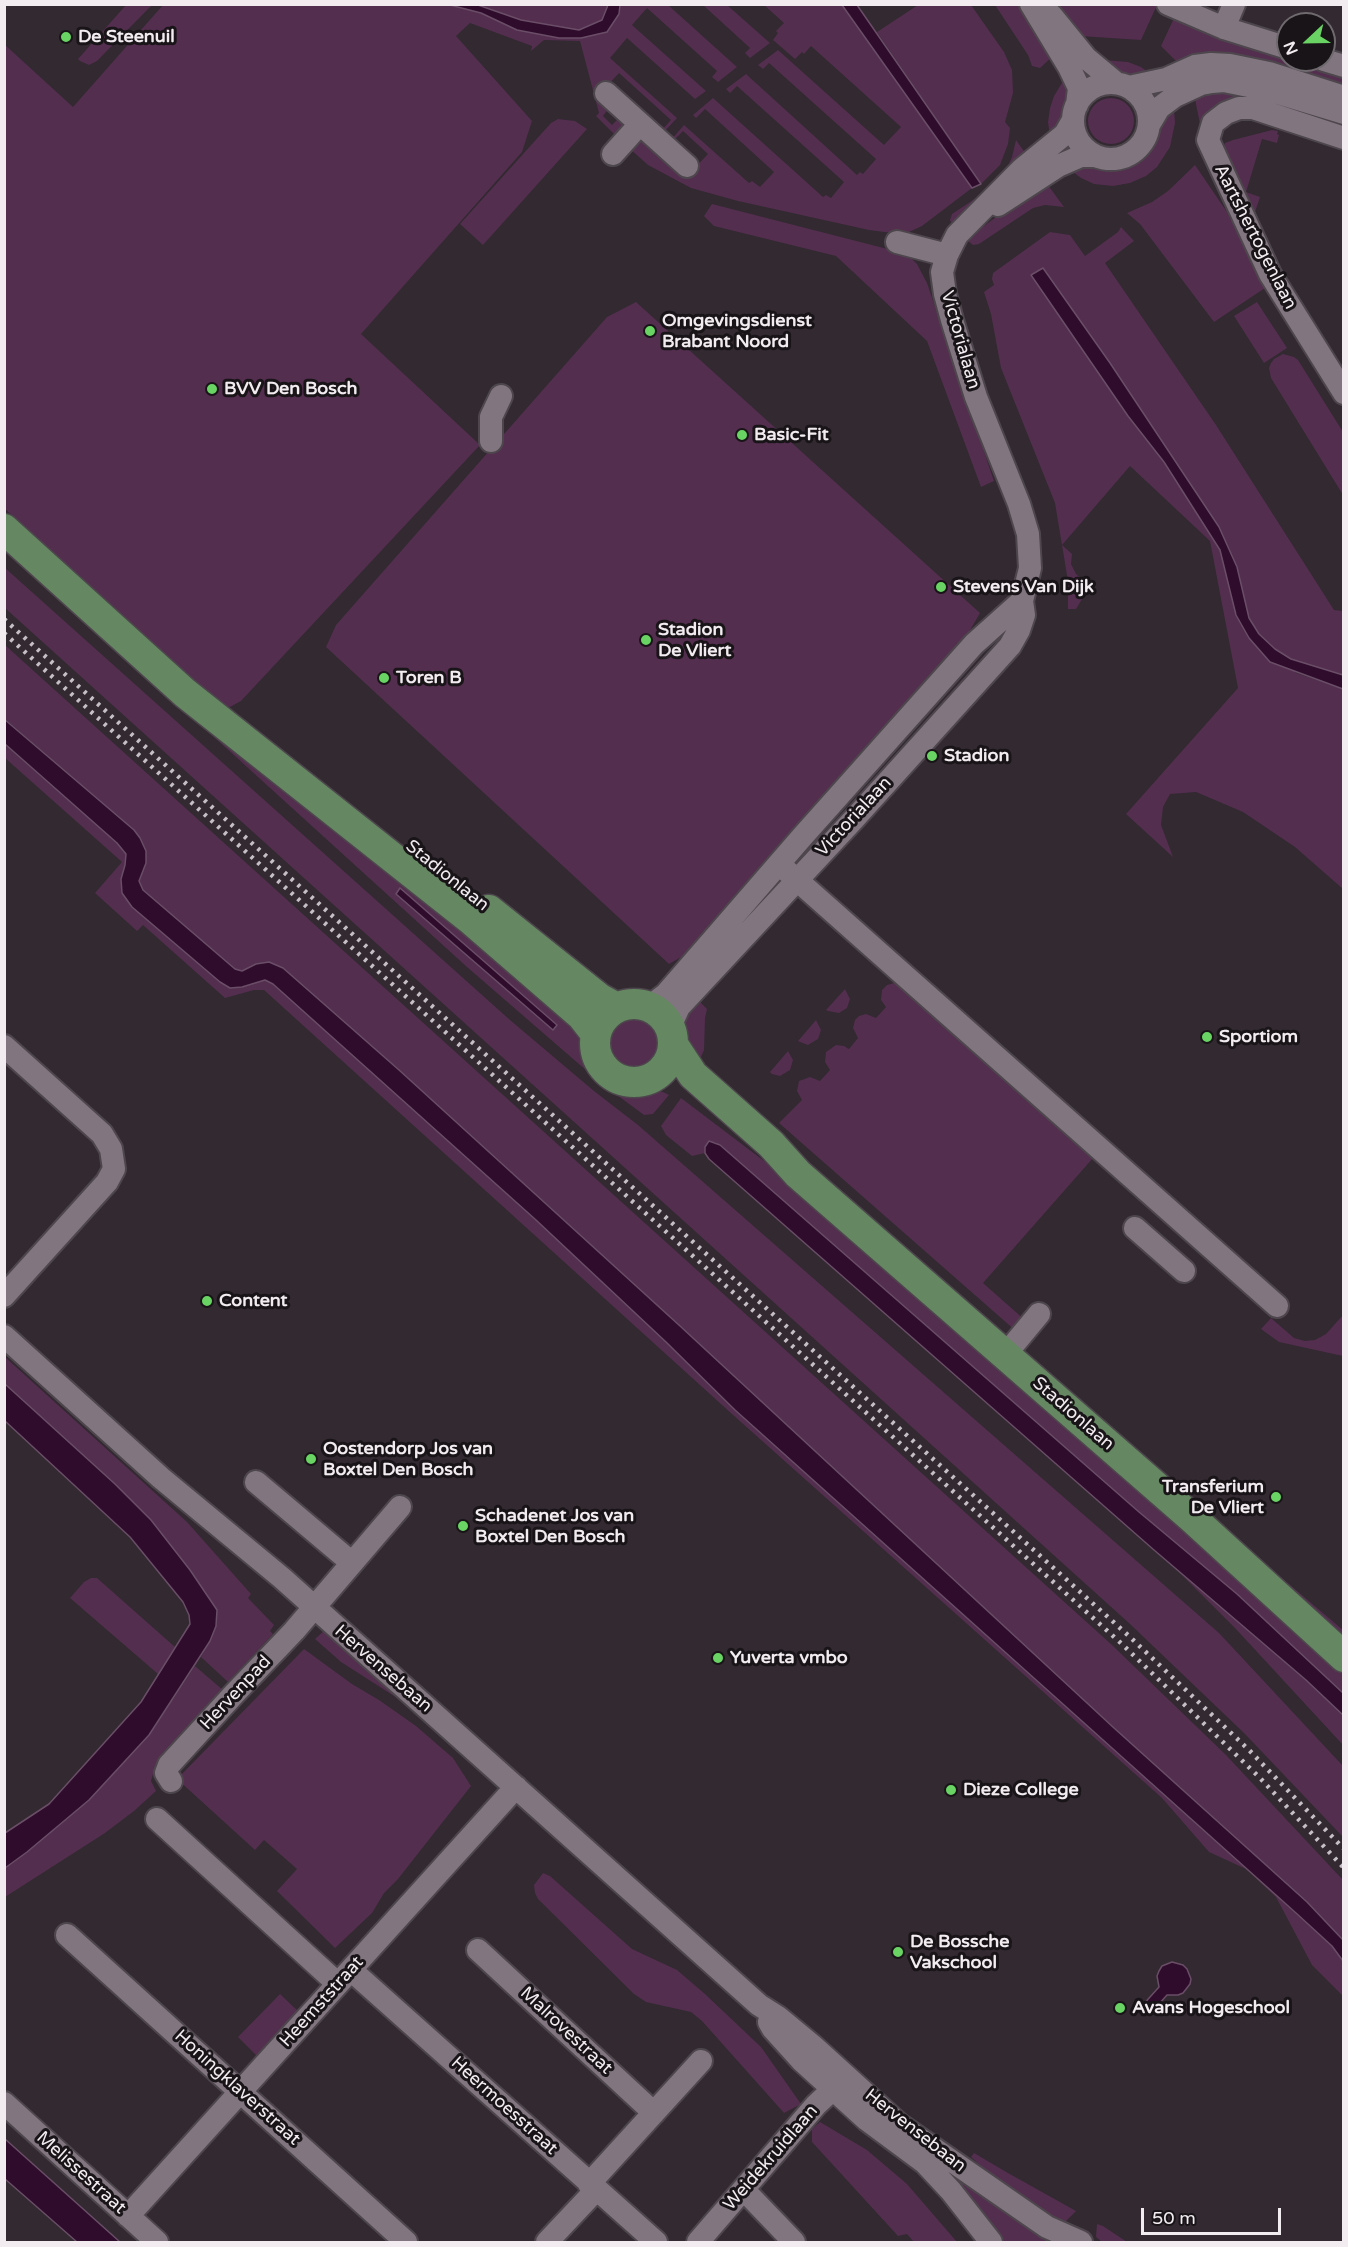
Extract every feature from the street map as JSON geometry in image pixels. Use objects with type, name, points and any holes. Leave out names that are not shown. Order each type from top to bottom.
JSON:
[{"type":"main road","name":"Stadionlaan","points":[[4,529],[185,693],[470,919],[582,1016],[596,1034]]},
{"type":"main road","name":"Stadionlaan","points":[[267,758],[403,839],[599,998],[617,1008]]},
{"type":"main road","points":[[633,1004],[664,1026],[670,1060],[662,1072],[650,1080],[638,1083],[626,1082],[614,1077],[598,1059],[595,1047],[600,1023],[617,1008],[633,1004]]},
{"type":"main road","name":"Stadionlaan","points":[[664,1026],[693,1075],[771,1144],[798,1174],[1192,1518],[1344,1658]]},
{"type":"main road","name":"Stadionlaan","points":[[650,1080],[670,1083],[764,1154],[798,1174]]},
{"type":"street","points":[[1031,4],[1079,88],[1075,112],[1078,141],[1094,156],[1108,160],[1130,155],[1141,145],[1159,108],[1175,96],[1201,84],[1224,81],[1268,90],[1344,113]]},
{"type":"street","points":[[1043,4],[1086,58],[1145,103],[1149,125]]},
{"type":"street","points":[[1168,4],[1224,28],[1276,44]]},
{"type":"street","points":[[1224,28],[1234,4]]},
{"type":"street","points":[[1075,112],[1083,95],[1092,87],[1104,83],[1123,85],[1166,79],[1195,66],[1221,64],[1269,73],[1344,97]]},
{"type":"street","points":[[1268,90],[1284,120],[1344,138]]},
{"type":"street","points":[[606,93],[687,166]]},
{"type":"street","name":"Aartshertogenlaan","points":[[1284,120],[1253,108],[1239,108],[1226,113],[1214,123],[1208,140],[1270,274],[1344,393]]},
{"type":"street","name":"Victorialaan","points":[[664,1026],[679,1006],[1010,646],[1019,630],[1024,615],[1022,601],[1030,568],[1028,534],[1019,504],[976,397],[952,320],[942,272],[957,235],[1022,169],[1065,134],[1075,112]]},
{"type":"street","points":[[613,154],[640,124]]},
{"type":"street","name":"Victorialaan","points":[[971,222],[1059,166],[1081,156],[1094,156]]},
{"type":"street","points":[[897,242],[947,255]]},
{"type":"street","points":[[490,441],[491,417],[501,396]]},
{"type":"street","name":"Victorialaan","points":[[664,1026],[666,994],[974,644],[1022,601]]},
{"type":"street","points":[[779,864],[1277,1306]]},
{"type":"street","points":[[4,1046],[102,1134],[111,1149],[114,1169],[107,1182],[4,1296]]},
{"type":"street","points":[[1135,1228],[1184,1271]]},
{"type":"street","points":[[1005,1355],[1039,1314]]},
{"type":"street","name":"Hervensebaan","points":[[4,1336],[161,1478],[282,1578],[759,2005],[778,2017],[841,2084],[867,2120],[925,2163],[951,2190],[991,2242]]},
{"type":"street","points":[[255,1482],[352,1563]]},
{"type":"street","name":"Hervenpad","points":[[171,1781],[166,1773],[169,1765],[314,1608],[400,1507]]},
{"type":"street","name":"Heemststraat","points":[[128,2216],[516,1787]]},
{"type":"street","name":"Heermoesstraat","points":[[157,1819],[344,1977],[475,2079],[592,2187],[656,2242]]},
{"type":"street","name":"Honingklaverstraat","points":[[68,1935],[406,2242]]},
{"type":"street","name":"Malrovestraat","points":[[478,1950],[654,2113]]},
{"type":"street","points":[[547,2242],[654,2113],[701,2061]]},
{"type":"street","name":"Hervensebaan","points":[[841,2084],[1047,2227],[1081,2242]]},
{"type":"street","name":"Weidekruidlaan","points":[[698,2242],[816,2105],[841,2084]]},
{"type":"street","name":"Melissestraat","points":[[4,2103],[157,2242]]},
{"type":"street","points":[[744,2190],[794,2242]]},
{"type":"shaded area","points":[[126,5],[152,5],[97,61],[89,65],[80,61],[78,59]]},
{"type":"shaded area","name":"BVV Den Bosch","points":[[163,5],[450,5],[481,13],[517,30],[559,38],[581,38],[619,14],[620,5],[668,5],[737,67],[718,82],[712,77],[717,71],[647,8],[632,25],[706,91],[695,99],[627,38],[610,58],[677,118],[663,133],[661,131],[671,120],[619,73],[597,97],[609,108],[603,116],[612,125],[620,117],[628,125],[617,137],[596,116],[599,113],[580,41],[544,40],[531,51],[532,46],[470,23],[456,36],[532,121],[522,152],[361,334],[480,445],[241,701],[230,707],[220,703],[5,509],[4,44],[73,107]]},
{"type":"shaded area","points":[[450,5],[478,5],[521,20],[579,30],[602,20],[608,5],[620,5],[619,14],[607,32],[581,38],[559,38],[517,30],[481,13]]},
{"type":"shaded area","points":[[478,5],[608,5],[602,20],[579,30],[521,20]]},
{"type":"shaded area","points":[[703,5],[727,5],[770,43],[750,58],[745,53],[750,48]]},
{"type":"shaded area","points":[[764,5],[842,5],[972,188],[922,226],[900,234],[869,230],[738,201],[691,188],[648,165],[629,148],[640,136],[686,177],[708,154],[683,131],[672,142],[671,140],[684,125],[749,183],[752,181],[760,187],[774,172],[705,109],[696,118],[693,115],[713,98],[823,197],[826,195],[831,198],[844,182],[737,86],[730,93],[726,89],[746,74],[857,175],[860,172],[863,174],[876,159],[769,63],[763,69],[758,65],[778,50],[884,145],[901,127],[811,46],[795,59],[773,40],[778,33],[776,31],[784,23]]},
{"type":"shaded area","points":[[842,5],[857,5],[981,184],[972,188]]},
{"type":"shaded area","points":[[918,5],[971,5],[1004,52],[1012,70],[1013,93],[1005,122],[1010,128],[1008,144],[1000,165],[981,184],[877,32]]},
{"type":"shaded area","points":[[995,5],[1019,5],[1053,56],[1040,68],[1032,66],[1028,55]]},
{"type":"shaded area","points":[[1056,5],[1157,5],[1141,40],[1080,36]]},
{"type":"shaded area","points":[[1175,16],[1239,44],[1276,56],[1276,72],[1327,72],[1343,77],[1343,91],[1180,65],[1161,46]]},
{"type":"shaded area","points":[[1103,60],[1128,62],[1141,67],[1155,77],[1133,79]]},
{"type":"shaded area","points":[[1065,78],[1068,96],[1062,120],[1050,136],[1048,122],[1050,108]]},
{"type":"shaded area","points":[[1203,90],[1255,92],[1203,126],[1200,124],[1194,94]]},
{"type":"shaded area","points":[[1111,98],[1127,105],[1134,121],[1127,137],[1111,144],[1095,137],[1088,121],[1095,105]]},
{"type":"shaded area","points":[[1174,109],[1175,123],[1170,147],[1157,167],[1146,176],[1130,183],[1113,186],[1094,184],[1069,169],[1086,164],[1111,169],[1140,160],[1150,152],[1162,122]]},
{"type":"shaded area","points":[[558,119],[575,121],[587,129],[483,245],[460,224],[551,123]]},
{"type":"shaded area","points":[[1272,130],[1278,131],[1277,143],[1262,139],[1246,192],[1260,197],[1255,212],[1224,146],[1225,143],[1233,140]]},
{"type":"shaded area","points":[[1016,140],[1028,157],[952,225],[950,220],[952,214],[991,188],[1006,170]]},
{"type":"shaded area","points":[[1195,165],[1227,212],[1265,288],[1214,322],[1140,224],[1127,213],[1152,202],[1168,191]]},
{"type":"shaded area","points":[[1045,181],[1064,207],[1045,205],[1033,208],[979,244],[973,245],[968,241],[977,231]]},
{"type":"shaded area","points":[[712,204],[907,254],[917,264],[927,283],[994,481],[981,487],[927,341],[836,256],[714,226],[704,216]]},
{"type":"shaded area","points":[[1121,227],[1134,241],[1105,263],[1216,425],[1334,610],[1343,611],[1343,675],[1291,659],[1275,649],[1296,673],[1343,689],[1343,889],[1295,847],[1243,812],[1196,792],[1170,794],[1163,807],[1161,825],[1173,857],[1126,814],[1238,688],[1210,541],[1130,466],[1062,545],[1055,503],[1001,368],[991,314],[984,292],[994,285],[993,273],[1050,232],[1070,235],[1085,256],[1118,232]]},
{"type":"shaded area","points":[[1043,268],[1110,363],[1219,527],[1237,567],[1249,618],[1259,634],[1275,649],[1291,659],[1343,675],[1343,689],[1270,662],[1249,638],[1236,615],[1220,550],[1164,462],[1128,416],[1031,275]]},
{"type":"shaded area","name":"Stadion De Vliert","points":[[636,302],[980,613],[969,632],[690,952],[669,964],[326,647],[336,625],[607,317]]},
{"type":"shaded area","points":[[1257,302],[1287,348],[1264,363],[1234,316]]},
{"type":"shaded area","points":[[1283,354],[1298,360],[1343,432],[1343,495],[1271,378],[1269,368],[1271,363]]},
{"type":"shaded area","points":[[1062,545],[1072,554],[1071,564],[1076,574],[1085,582],[1079,591],[1082,599],[1076,609],[1068,609],[1068,581]]},
{"type":"shaded area","points":[[5,547],[303,799],[584,1032],[587,1060],[597,1078],[613,1090],[627,1093],[654,1091],[669,1095],[653,1114],[644,1115],[602,1084],[467,967]],"holes":[[[401,889],[553,1030],[397,894]]]},
{"type":"shaded area","points":[[4,567],[510,1020],[638,1125],[1219,1633],[1343,1766],[1343,1837],[1245,1734],[1130,1624],[5,608]]},
{"type":"shaded area","points":[[5,645],[1112,1645],[1226,1755],[1343,1880],[1343,1940],[1307,1902],[1114,1728],[680,1326],[399,1070],[283,968],[256,964],[242,971],[235,970],[143,890],[139,882],[146,863],[146,851],[134,830],[5,719]]},
{"type":"shaded area","points":[[4,719],[134,830],[146,851],[146,863],[139,881],[143,890],[235,969],[242,971],[256,964],[269,962],[283,968],[399,1070],[680,1326],[1114,1728],[1307,1902],[1343,1940],[1343,1961],[1332,1946],[1296,1913],[735,1410],[536,1220],[273,984],[265,980],[230,988],[132,907],[122,893],[121,879],[126,854],[117,843],[5,744]]},
{"type":"shaded area","points":[[4,744],[117,843],[126,854],[121,880],[122,893],[242,987],[265,980],[273,984],[536,1220],[735,1410],[1332,1946],[1343,1961],[1343,1996],[1312,1965],[1276,1897],[1246,1869],[1209,1852],[1162,1798],[732,1414],[264,990],[254,990],[225,998],[143,925],[137,931],[95,893],[122,862],[5,758]]},
{"type":"shaded area","points":[[400,888],[557,1025],[553,1030],[396,894]]},
{"type":"shaded area","points":[[894,983],[902,985],[1093,1158],[983,1283],[1026,1321],[1017,1332],[779,1123],[802,1100],[797,1091],[799,1081],[810,1077],[820,1081],[830,1070],[825,1062],[826,1052],[836,1045],[849,1049],[858,1038],[853,1028],[855,1020],[866,1014],[876,1018],[886,1007],[881,1000],[882,990]]},
{"type":"shaded area","points":[[845,989],[850,999],[847,1008],[839,1013],[826,1010]]},
{"type":"shaded area","points":[[697,999],[707,1009],[704,1050],[693,1066],[683,1047],[681,1025]]},
{"type":"shaded area","points":[[629,1016],[639,1016],[649,1020],[657,1028],[661,1043],[657,1058],[649,1066],[639,1070],[629,1070],[619,1066],[611,1058],[607,1048],[607,1038],[611,1028],[619,1020]]},
{"type":"shaded area","points":[[816,1020],[821,1030],[818,1039],[808,1045],[798,1041]]},
{"type":"shaded area","points":[[788,1051],[793,1060],[790,1070],[780,1076],[772,1074],[770,1072]]},
{"type":"shaded area","points":[[681,1098],[801,1189],[1343,1669],[1343,1693],[1237,1594],[1139,1512],[720,1145],[715,1142],[705,1147],[705,1153],[692,1156],[666,1135],[661,1126]]},
{"type":"shaded area","points":[[709,1141],[720,1145],[1139,1512],[1237,1594],[1343,1693],[1343,1715],[1306,1680],[1154,1550],[709,1159],[705,1153],[705,1147]]},
{"type":"shaded area","points":[[1343,1315],[1343,1356],[1279,1342],[1261,1329],[1271,1318],[1294,1338],[1305,1341],[1315,1340],[1326,1334]]},
{"type":"shaded area","points":[[5,1357],[187,1522],[251,1594],[248,1598],[274,1625],[270,1631],[273,1634],[228,1682],[201,1657],[216,1626],[217,1610],[190,1570],[151,1520],[115,1484],[5,1384]]},
{"type":"shaded area","points":[[5,1384],[115,1484],[151,1520],[190,1570],[217,1610],[216,1626],[210,1641],[149,1735],[89,1800],[5,1868],[5,1833],[49,1804],[141,1702],[190,1624],[183,1602],[130,1537],[5,1421]]},
{"type":"shaded area","points":[[1243,1545],[1343,1630],[1343,1643]]},
{"type":"shaded area","points":[[1174,1567],[1306,1680],[1343,1715],[1343,1745],[1235,1628]]},
{"type":"shaded area","points":[[97,1578],[175,1647],[158,1674],[70,1598],[84,1582]]},
{"type":"shaded area","points":[[325,1630],[441,1734],[405,1703],[341,1662],[315,1639]]},
{"type":"shaded area","points":[[304,1649],[416,1726],[453,1758],[471,1786],[398,1879],[384,1893],[372,1913],[335,1948],[277,1891],[297,1869],[264,1840],[255,1850],[177,1779]]},
{"type":"shaded area","points":[[195,1666],[224,1691],[153,1774],[151,1781],[156,1791],[105,1833],[5,1897],[5,1868],[89,1800],[149,1735]]},
{"type":"shaded area","points":[[543,1873],[550,1876],[632,1949],[677,1970],[705,1994],[761,2047],[801,2104],[784,2113],[702,2021],[691,2012],[646,2002],[634,1994],[538,1899],[534,1885]]},
{"type":"shaded area","points":[[1172,1962],[1183,1965],[1187,1969],[1191,1979],[1190,1984],[1183,1993],[1167,1995],[1149,2015],[1141,2007],[1159,1987],[1157,1976],[1162,1966]]},
{"type":"shaded area","points":[[280,1994],[299,2012],[257,2056],[238,2037]]},
{"type":"shaded area","points":[[820,2122],[867,2150],[907,2184],[957,2242],[914,2242],[907,2234],[898,2236],[812,2142],[812,2129]]},
{"type":"shaded area","points":[[5,2139],[120,2242],[77,2242],[5,2179]]},
{"type":"shaded area","points":[[922,2145],[1054,2242],[1005,2242],[979,2208],[949,2178]]},
{"type":"shaded area","points":[[974,2153],[1076,2211],[1065,2222],[1056,2223],[1016,2198],[971,2157]]},
{"type":"shaded area","points":[[1097,2224],[1127,2242],[1102,2242],[1096,2237]]},
{"type":"railway","points":[[4,619],[1130,1637],[1249,1750],[1344,1849]]},
{"type":"railway","points":[[4,633],[1123,1645],[1260,1778],[1344,1868]]},
{"type":"place","name":"De Steenuil","points":[[66,37]]},
{"type":"place","name":"Omgevingsdienst Brabant Noord","points":[[650,331]]},
{"type":"place","name":"BVV Den Bosch","points":[[212,389]]},
{"type":"place","name":"Basic-Fit","points":[[742,435]]},
{"type":"place","name":"Stevens Van Dijk","points":[[941,587]]},
{"type":"place","name":"Stadion De Vliert","points":[[646,640]]},
{"type":"place","name":"Toren B","points":[[384,678]]},
{"type":"place","name":"Stadion","points":[[932,756]]},
{"type":"place","name":"Sportiom","points":[[1207,1037]]},
{"type":"place","name":"Content","points":[[207,1301]]},
{"type":"place","name":"Oostendorp Jos van Boxtel Den Bosch","points":[[311,1459]]},
{"type":"place","name":"Transferium De Vliert","points":[[1276,1497]]},
{"type":"place","name":"Schadenet Jos van Boxtel Den Bosch","points":[[463,1526]]},
{"type":"place","name":"Yuverta vmbo","points":[[718,1658]]},
{"type":"place","name":"Dieze College","points":[[951,1790]]},
{"type":"place","name":"De Bossche Vakschool","points":[[898,1952]]},
{"type":"place","name":"Avans Hogeschool","points":[[1120,2008]]}]
